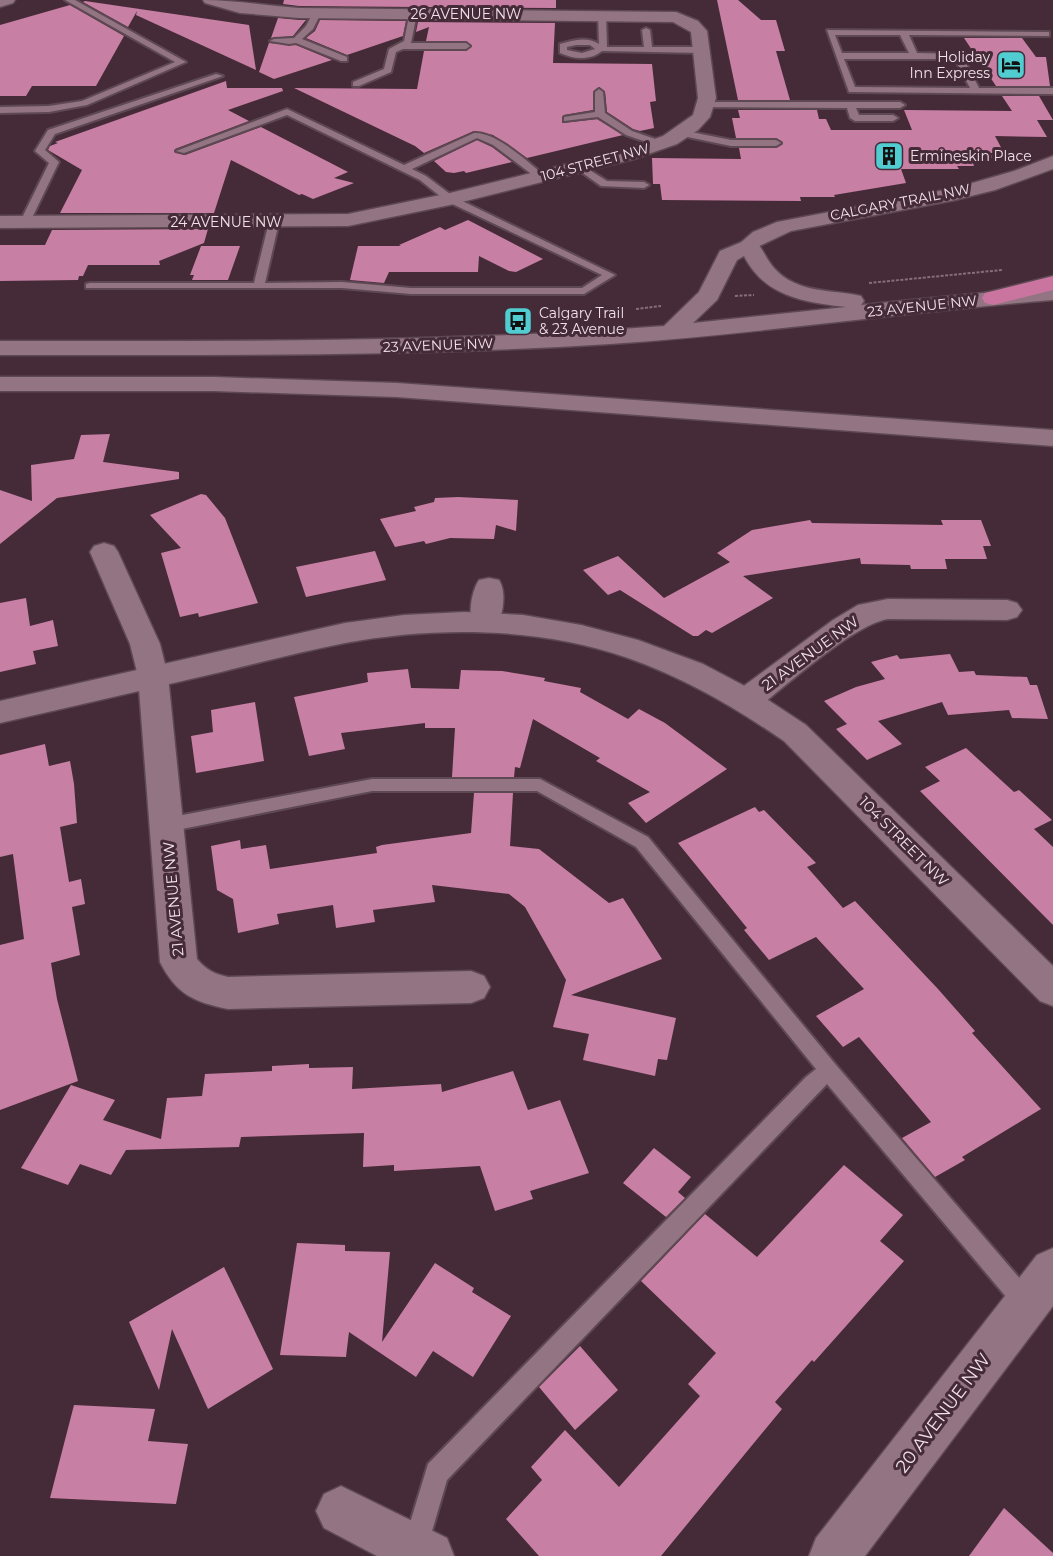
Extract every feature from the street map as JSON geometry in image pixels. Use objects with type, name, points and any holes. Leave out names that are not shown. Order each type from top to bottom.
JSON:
[{"type":"highway","points":[[993,298],[1053,283]]},
{"type":"street","points":[[0,2],[7,0]]},
{"type":"street","name":"26 AVENUE NW","points":[[211,0],[254,9],[317,13],[666,16],[687,20],[699,31],[702,50]]},
{"type":"street","points":[[702,50],[707,88],[706,105]]},
{"type":"street","name":"104 STREET NW","points":[[450,199],[627,155],[661,144],[681,134],[700,117],[706,105]]},
{"type":"street","name":"CALGARY TRAIL NW","points":[[671,332],[709,295],[728,256],[749,245],[760,236],[784,226],[962,191],[1006,179],[1053,162]]},
{"type":"street","name":"24 AVENUE NW","points":[[0,222],[348,220],[450,199]]},
{"type":"street","points":[[749,245],[766,275],[783,286],[812,295],[908,307]]},
{"type":"street","name":"23 AVENUE NW","points":[[0,348],[425,346],[671,332],[1053,293]]},
{"type":"street","points":[[0,384],[214,384],[397,390],[1053,438]]},
{"type":"street","name":"21 AVENUE NW","points":[[104,552],[145,644],[153,676],[178,962],[189,978],[200,985],[228,993],[471,987]]},
{"type":"street","points":[[485,622],[489,587]]},
{"type":"street","name":"21 AVENUE NW","points":[[0,712],[369,628],[422,622],[485,622],[569,631],[612,641],[687,668],[748,699],[843,627],[868,612],[888,609],[1008,610]]},
{"type":"street","name":"104 STREET NW","points":[[748,699],[795,733],[1053,990]]},
{"type":"street","name":"20 AVENUE NW","points":[[834,1556],[1040,1287]]},
{"type":"street","points":[[341,1511],[422,1552]]},
{"type":"lane","points":[[0,110],[49,109],[84,103],[182,62],[69,0]]},
{"type":"lane","points":[[274,41],[297,40],[310,27],[317,13]]},
{"type":"lane","points":[[356,84],[388,70],[392,51],[408,42],[413,13]]},
{"type":"lane","points":[[602,15],[601,49],[702,50]]},
{"type":"lane","points":[[646,30],[648,49]]},
{"type":"lane","points":[[1050,36],[830,32],[852,90],[1053,91]]},
{"type":"lane","points":[[903,33],[914,56]]},
{"type":"lane","points":[[297,40],[344,59]]},
{"type":"lane","points":[[402,46],[466,46]]},
{"type":"lane","points":[[839,56],[958,56],[976,92]]},
{"type":"lane","points":[[25,222],[54,162],[40,150],[51,132],[219,76]]},
{"type":"lane","points":[[599,92],[600,114]]},
{"type":"lane","points":[[706,105],[900,105]]},
{"type":"lane","points":[[850,105],[855,118],[893,118]]},
{"type":"lane","points":[[90,286],[342,285],[411,291],[584,291],[609,275],[450,199],[423,178],[287,112],[181,151]]},
{"type":"lane","points":[[567,119],[600,114],[629,133],[661,144]]},
{"type":"lane","points":[[681,134],[731,143],[776,143]]},
{"type":"lane","points":[[403,168],[477,135],[496,143],[541,177]]},
{"type":"lane","points":[[580,167],[605,184],[644,185]]},
{"type":"lane","points":[[259,286],[274,222]]},
{"type":"lane","points":[[167,825],[372,784],[540,785],[642,842],[829,1071],[1040,1287]]},
{"type":"lane","points":[[422,1552],[437,1473],[805,1091],[829,1071]]},
{"type":"path","points":[[859,284],[1007,270]]},
{"type":"path","points":[[635,309],[673,302],[691,293],[730,297],[767,294],[783,286]]},
{"type":"building","points":[[284,0],[556,0],[556,8],[299,6],[283,4]]},
{"type":"building","points":[[717,0],[738,0],[761,20],[776,20],[785,51],[776,51],[790,100],[738,100]]},
{"type":"building","points":[[83,2],[249,25],[256,70],[136,15],[137,11],[128,27]]},
{"type":"building","points":[[70,5],[124,36],[96,86],[32,86],[26,96],[0,96],[0,25]]},
{"type":"building","points":[[278,18],[306,20],[293,36],[271,38]]},
{"type":"building","points":[[320,20],[406,21],[403,36],[347,55],[306,38],[315,31]]},
{"type":"building","points":[[418,22],[555,23],[553,63],[652,64],[656,101],[650,102],[654,128],[640,131],[633,129],[607,112],[605,92],[599,87],[593,92],[593,110],[564,115],[562,123],[597,119],[623,135],[527,158],[493,135],[474,131],[424,153],[415,146],[294,88],[417,89],[424,51],[466,51],[472,46],[466,41],[426,41],[429,27],[416,32]]},
{"type":"building","name":"Holiday Inn Express","points":[[964,38],[1022,38],[1036,57],[1046,57],[1050,86],[996,86]]},
{"type":"building","points":[[269,43],[296,45],[332,60],[274,79],[259,72]]},
{"type":"building","points":[[226,81],[227,88],[282,88],[283,91],[228,110],[249,121],[175,149],[174,152],[185,155],[261,127],[348,172],[334,178],[354,183],[313,199],[299,195],[231,160],[214,213],[60,213],[82,170],[48,150],[50,146],[58,143],[55,142]]},
{"type":"building","name":"Ermineskin Place","points":[[1002,96],[1039,96],[1053,120],[1037,120],[1047,137],[995,136],[1004,153],[990,153],[993,158],[980,158],[982,163],[973,163],[974,166],[957,166],[959,169],[901,169],[906,183],[834,195],[835,197],[800,197],[801,201],[662,200],[660,184],[653,184],[652,158],[741,159],[739,148],[776,148],[783,144],[776,138],[736,138],[732,118],[740,118],[738,110],[817,110],[819,119],[826,119],[831,130],[912,130],[904,110],[1012,111]]},
{"type":"building","points":[[477,140],[492,147],[512,162],[466,173],[464,171],[454,173],[446,172],[434,161]]},
{"type":"building","points":[[468,220],[543,259],[516,272],[509,271],[479,256],[478,272],[389,272],[384,283],[350,280],[358,246],[401,246],[399,245],[440,227],[445,230]]},
{"type":"building","points":[[208,229],[204,243],[159,261],[160,265],[88,265],[83,276],[79,276],[78,280],[0,281],[0,245],[45,245],[52,230]]},
{"type":"building","points":[[201,246],[240,246],[228,280],[192,280],[194,275],[190,275]]},
{"type":"building","points":[[110,434],[103,462],[179,472],[179,479],[57,498],[0,544],[0,490],[32,501],[31,465],[74,459],[81,435]]},
{"type":"building","points":[[201,494],[206,495],[225,518],[258,603],[199,617],[198,613],[180,617],[161,553],[181,548],[150,515]]},
{"type":"building","points":[[435,498],[518,500],[516,531],[496,525],[494,539],[450,538],[426,544],[424,541],[395,547],[380,519],[416,511],[414,507],[434,502]]},
{"type":"building","points":[[810,520],[812,523],[943,525],[941,520],[981,520],[991,546],[983,546],[987,559],[945,559],[947,569],[911,569],[910,565],[861,564],[860,558],[743,576],[773,598],[712,633],[706,630],[698,636],[693,636],[620,590],[608,595],[583,570],[618,556],[664,598],[730,562],[717,553],[752,530]]},
{"type":"building","points":[[375,551],[386,580],[306,597],[296,567]]},
{"type":"building","points":[[26,598],[30,626],[53,620],[58,646],[33,651],[36,664],[0,672],[0,603]]},
{"type":"building","points":[[950,654],[959,672],[974,671],[976,675],[1027,677],[1030,685],[1037,685],[1048,719],[1012,718],[1009,710],[948,715],[942,702],[878,721],[902,744],[867,760],[836,729],[847,724],[824,701],[856,687],[885,679],[871,662],[897,655],[900,659]]},
{"type":"building","points":[[408,669],[411,688],[459,689],[461,670],[502,671],[545,678],[544,681],[581,688],[580,692],[628,719],[639,709],[665,723],[727,769],[646,823],[628,803],[650,792],[596,761],[600,758],[533,719],[520,768],[515,767],[514,777],[452,777],[455,728],[425,728],[425,723],[341,733],[345,749],[309,756],[294,697],[368,682],[367,673]]},
{"type":"building","points":[[255,702],[264,761],[196,773],[191,736],[213,732],[211,710]]},
{"type":"building","points":[[45,744],[49,766],[70,761],[74,784],[77,823],[60,827],[69,882],[81,879],[85,904],[72,907],[80,955],[51,963],[57,999],[78,1081],[0,1110],[0,945],[24,939],[13,854],[0,857],[0,755]]},
{"type":"building","points":[[966,748],[1014,792],[1019,790],[1052,820],[1034,829],[1053,847],[1053,925],[920,791],[940,781],[925,767]]},
{"type":"building","points":[[474,793],[513,793],[510,846],[539,849],[609,903],[623,898],[662,959],[571,995],[676,1018],[667,1060],[658,1059],[655,1076],[583,1060],[589,1034],[553,1027],[566,980],[525,907],[509,894],[432,885],[435,902],[373,910],[375,922],[336,928],[333,905],[277,914],[279,924],[238,933],[233,899],[217,890],[211,846],[240,840],[241,849],[266,845],[270,869],[377,853],[376,847],[382,845],[471,833]]},
{"type":"building","points":[[755,807],[759,812],[764,810],[816,863],[807,867],[843,908],[855,901],[938,989],[975,1031],[972,1033],[1041,1109],[962,1157],[965,1160],[935,1177],[902,1138],[931,1122],[859,1037],[843,1047],[816,1016],[864,989],[816,937],[769,960],[744,930],[747,928],[678,843]]},
{"type":"building","points":[[309,1064],[309,1068],[353,1067],[352,1089],[441,1084],[442,1092],[513,1071],[528,1110],[560,1100],[589,1173],[530,1191],[533,1199],[495,1211],[480,1166],[394,1171],[394,1165],[363,1167],[364,1133],[241,1137],[239,1147],[126,1150],[111,1175],[80,1164],[68,1185],[21,1168],[71,1085],[115,1100],[103,1120],[161,1139],[167,1098],[202,1096],[205,1074],[272,1071],[272,1066]]},
{"type":"building","points":[[654,1148],[691,1177],[678,1192],[685,1198],[666,1217],[623,1183]]},
{"type":"building","points":[[844,1165],[903,1215],[880,1241],[904,1261],[775,1402],[782,1409],[661,1556],[539,1556],[506,1519],[542,1480],[531,1467],[565,1430],[619,1487],[700,1396],[688,1384],[716,1353],[641,1281],[705,1214],[757,1257]]},
{"type":"building","points":[[297,1243],[345,1245],[345,1251],[390,1252],[382,1342],[435,1263],[474,1288],[472,1292],[511,1316],[473,1377],[433,1351],[416,1377],[349,1332],[346,1357],[280,1355]]},
{"type":"building","points":[[224,1267],[273,1369],[208,1409],[172,1329],[159,1390],[129,1322]]},
{"type":"building","points":[[580,1346],[618,1390],[575,1430],[539,1387]]},
{"type":"building","points":[[74,1405],[155,1409],[148,1441],[188,1444],[176,1504],[50,1498]]},
{"type":"building","points":[[1004,1508],[1053,1553],[1053,1556],[969,1556]]},
{"type":"place","name":"Holiday Inn Express","points":[[1011,65]]},
{"type":"place","name":"Ermineskin Place","points":[[889,156]]},
{"type":"place","name":"Calgary Trail & 23 Avenue","points":[[518,321]]}]
